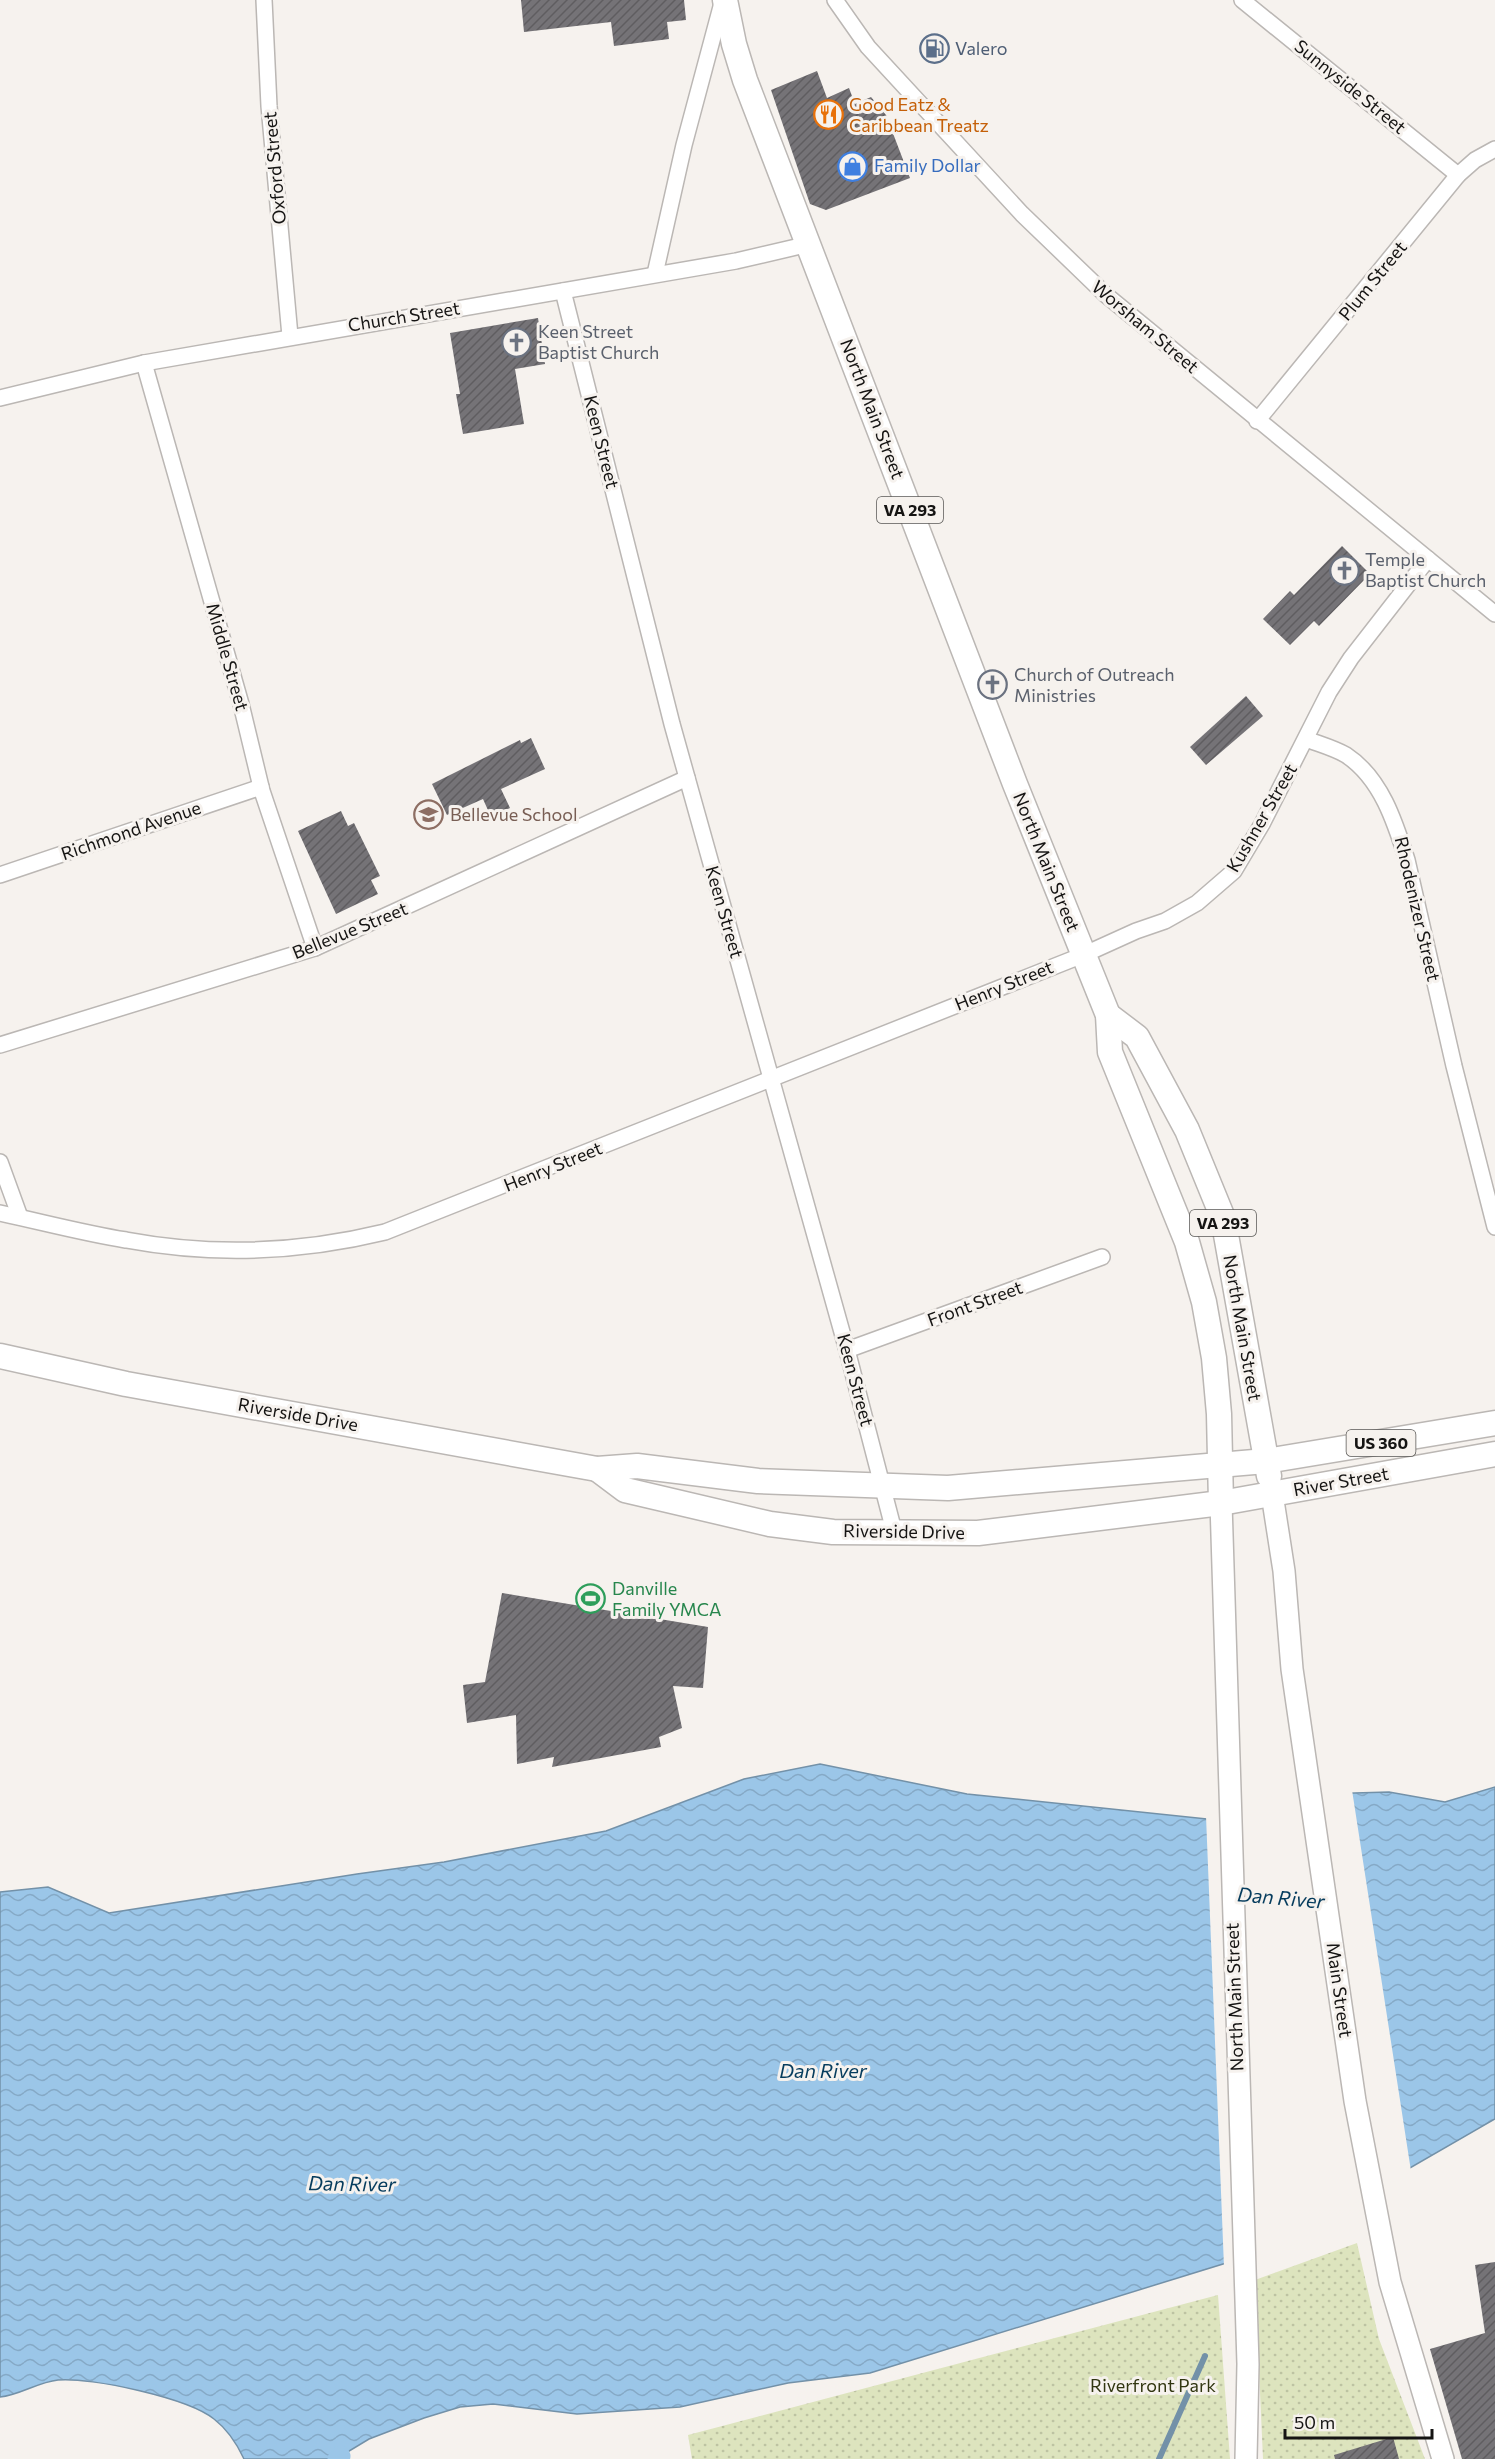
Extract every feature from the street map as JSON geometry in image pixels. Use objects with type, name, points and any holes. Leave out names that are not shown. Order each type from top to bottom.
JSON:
[{"type":"main road","name":"North Main Street","points":[[724,0],[734,44],[746,80],[1015,784],[1108,1015],[1110,1052],[1187,1242],[1204,1302],[1214,1358],[1220,1466],[1248,2364],[1246,2459]]},
{"type":"main road","name":"North Main Street","points":[[1108,1015],[1137,1037],[1187,1130],[1222,1218],[1272,1494]]},
{"type":"main road","name":"Riverside Drive","points":[[0,1356],[138,1386],[597,1469],[637,1466],[758,1481],[948,1488],[1220,1466]]},
{"type":"main road","name":"River Street","points":[[1220,1466],[1266,1461],[1495,1423]]},
{"type":"main road","name":"River Street","points":[[1221,1503],[1495,1454]]},
{"type":"main road","name":"Riverside Drive","points":[[597,1469],[625,1490],[728,1516],[833,1532],[978,1533],[1221,1503]]},
{"type":"main road","name":"Main Street","points":[[1272,1494],[1284,1571],[1292,1669],[1355,2101],[1390,2282],[1443,2459]]},
{"type":"street","name":"Oxford Street","points":[[264,0],[269,106],[290,336]]},
{"type":"street","points":[[655,274],[684,145],[724,0]]},
{"type":"street","name":"Worsham Street","points":[[835,0],[868,47],[1039,231],[1106,295],[1495,614]]},
{"type":"street","name":"Sunnyside Street","points":[[1242,0],[1458,175]]},
{"type":"street","name":"Plum Street","points":[[1257,421],[1458,175],[1475,160],[1495,149]]},
{"type":"street","name":"Church Street","points":[[0,398],[144,363],[290,336],[736,261],[809,244]]},
{"type":"street","name":"Keen Street","points":[[563,291],[687,778],[847,1350],[894,1531]]},
{"type":"street","name":"Middle Street","points":[[144,363],[241,704],[261,787],[315,948]]},
{"type":"street","points":[[1306,739],[1329,692],[1351,658],[1428,559]]},
{"type":"street","name":"Kushner Street","points":[[1083,955],[1136,931],[1165,921],[1197,903],[1221,884],[1234,871],[1262,824],[1306,739]]},
{"type":"street","name":"Rhodenizer Street","points":[[1306,739],[1348,757],[1366,773],[1381,793],[1397,826],[1495,1227]]},
{"type":"street","name":"Bellevue Street","points":[[0,1045],[315,948],[687,778]]},
{"type":"street","name":"Richmond Avenue","points":[[0,875],[261,787]]},
{"type":"street","name":"Henry Street","points":[[0,1213],[126,1240],[187,1249],[239,1251],[299,1249],[343,1243],[385,1233],[1083,955]]},
{"type":"street","points":[[0,1162],[20,1217]]},
{"type":"street","name":"Front Street","points":[[847,1350],[1102,1257]]},
{"type":"green space","points":[[1357,2243],[1379,2339],[1425,2459],[1263,2459],[1255,2280]]},
{"type":"green space","name":"Riverfront Park","points":[[1218,2295],[1230,2459],[692,2459],[688,2435]]},
{"type":"water","name":"Dan River","points":[[820,1764],[967,1794],[1207,1819],[1285,1795],[1389,1792],[1445,1802],[1495,1787],[1495,2119],[1337,2210],[1291,2243],[870,2373],[788,2383],[680,2407],[577,2414],[493,2404],[460,2407],[369,2439],[336,2459],[244,2459],[235,2442],[223,2427],[201,2411],[139,2390],[115,2385],[58,2380],[0,2397],[0,1892],[48,1887],[109,1913],[444,1862],[606,1831],[744,1779]]},
{"type":"pier","points":[[1352,1790],[1411,2171],[1338,2213],[1293,2245],[1224,2267],[1206,1816],[1285,1792]]},
{"type":"building","points":[[521,0],[684,0],[686,20],[667,22],[669,39],[614,46],[611,22],[524,32]]},
{"type":"building","points":[[817,71],[827,98],[849,88],[855,104],[871,97],[886,115],[910,178],[826,210],[810,204],[771,90]]},
{"type":"building","points":[[538,318],[545,364],[515,369],[524,424],[463,434],[456,394],[460,394],[450,333]]},
{"type":"building","points":[[1342,546],[1370,574],[1319,626],[1314,621],[1290,645],[1263,619],[1290,591],[1294,595]]},
{"type":"building","points":[[1246,696],[1263,716],[1206,765],[1190,747]]},
{"type":"building","points":[[531,738],[545,769],[501,789],[510,808],[491,817],[483,799],[447,815],[432,784],[520,740],[521,743]]},
{"type":"building","points":[[341,811],[348,826],[354,823],[380,876],[371,880],[378,894],[336,914],[298,831]]},
{"type":"building","points":[[502,1593],[708,1627],[703,1688],[673,1686],[682,1728],[659,1737],[661,1747],[552,1767],[554,1757],[517,1764],[516,1715],[467,1723],[463,1685],[485,1682]]},
{"type":"building","points":[[1495,2262],[1495,2459],[1462,2459],[1430,2349],[1485,2333],[1475,2265]]},
{"type":"building","points":[[1393,2437],[1399,2459],[1335,2459],[1334,2455]]},
{"type":"waterway","points":[[1159,2459],[1205,2356]]},
{"type":"place","name":"Valero","points":[[934,49]]},
{"type":"place","name":"Good Eatz & Caribbean Treatz","points":[[828,115]]},
{"type":"place","name":"Family Dollar","points":[[853,166]]},
{"type":"place","name":"Keen Street Baptist Church","points":[[517,342]]},
{"type":"place","name":"Temple Baptist Church","points":[[1344,570]]},
{"type":"place","name":"Church of Outreach Ministries","points":[[993,685]]},
{"type":"place","name":"Bellevue School","points":[[429,815]]},
{"type":"place","name":"Danville Family YMCA","points":[[591,1599]]}]
